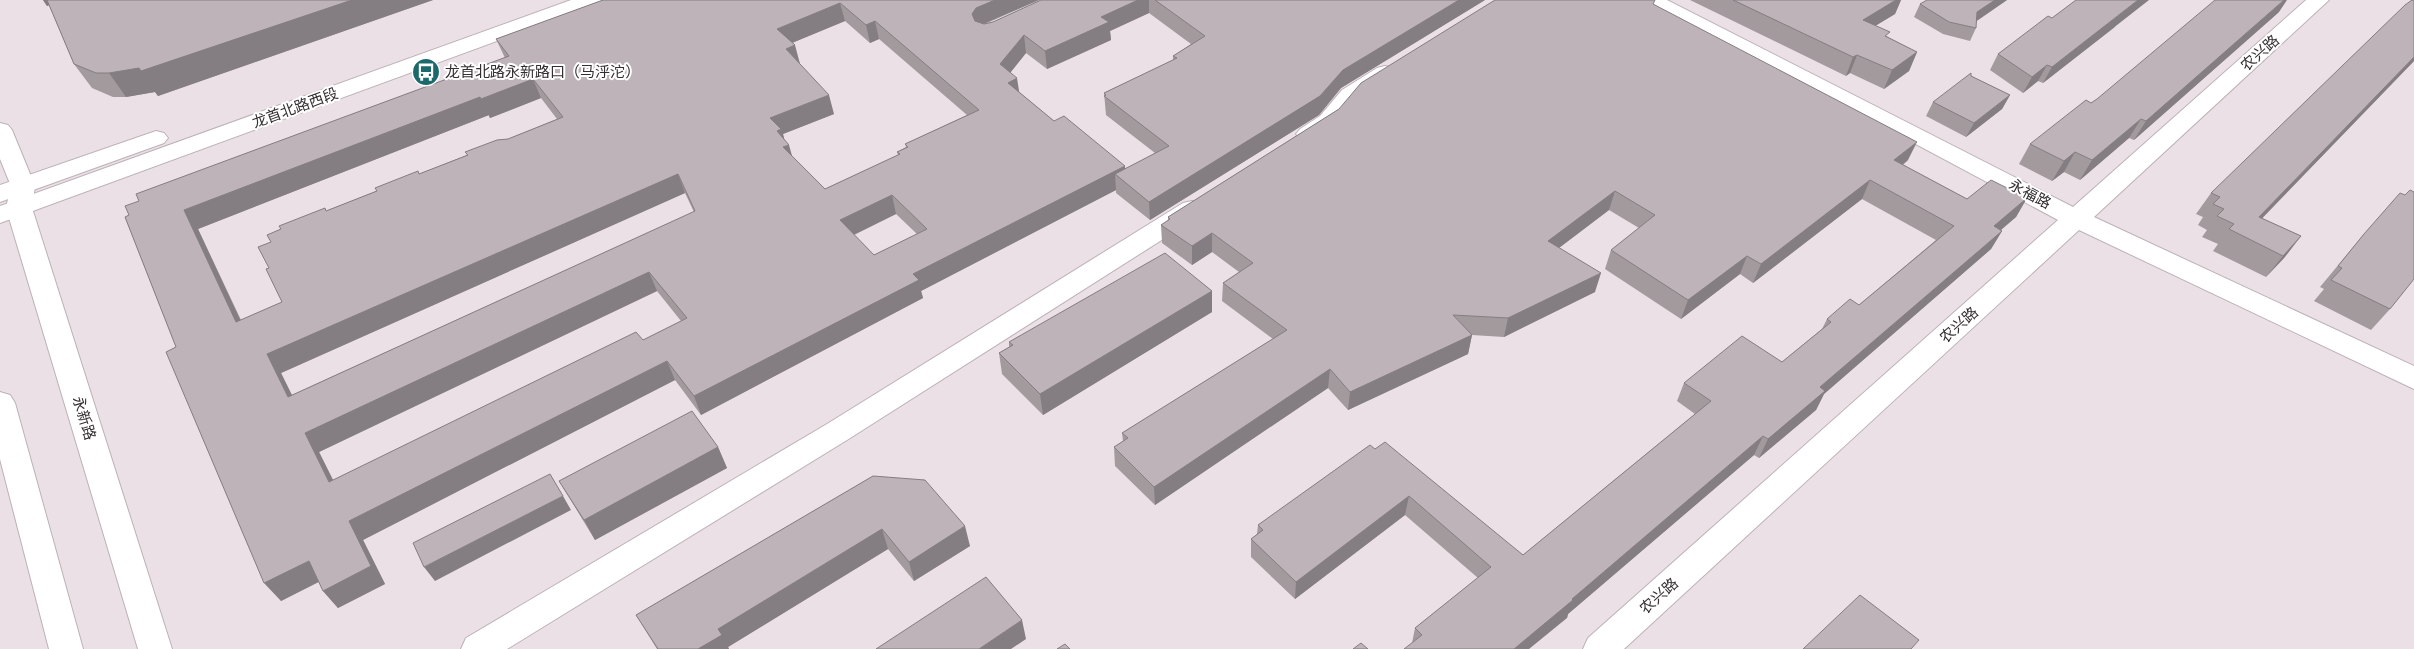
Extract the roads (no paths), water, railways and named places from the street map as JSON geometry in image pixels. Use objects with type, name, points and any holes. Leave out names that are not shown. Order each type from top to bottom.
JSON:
[{"type":"street","name":"龙首北路西段","points":[[11,201],[544,0]]},
{"type":"street","name":"龙首北路西段","points":[[11,201],[590,0]]},
{"type":"street","name":"永福路","points":[[1651,0],[1884,118],[2076,219],[2414,378]]},
{"type":"street","name":"农兴路","points":[[1600,649],[2318,0]]},
{"type":"street","points":[[1287,148],[1328,121],[1350,94],[1406,60]]},
{"type":"street","name":"永新路","points":[[0,130],[11,201],[155,649]]},
{"type":"street","points":[[478,649],[837,432],[1212,196]]},
{"type":"street","points":[[0,403],[66,649]]},
{"type":"place","name":"龙首北路永新路口（马泘沱）","points":[[426,72]]}]
